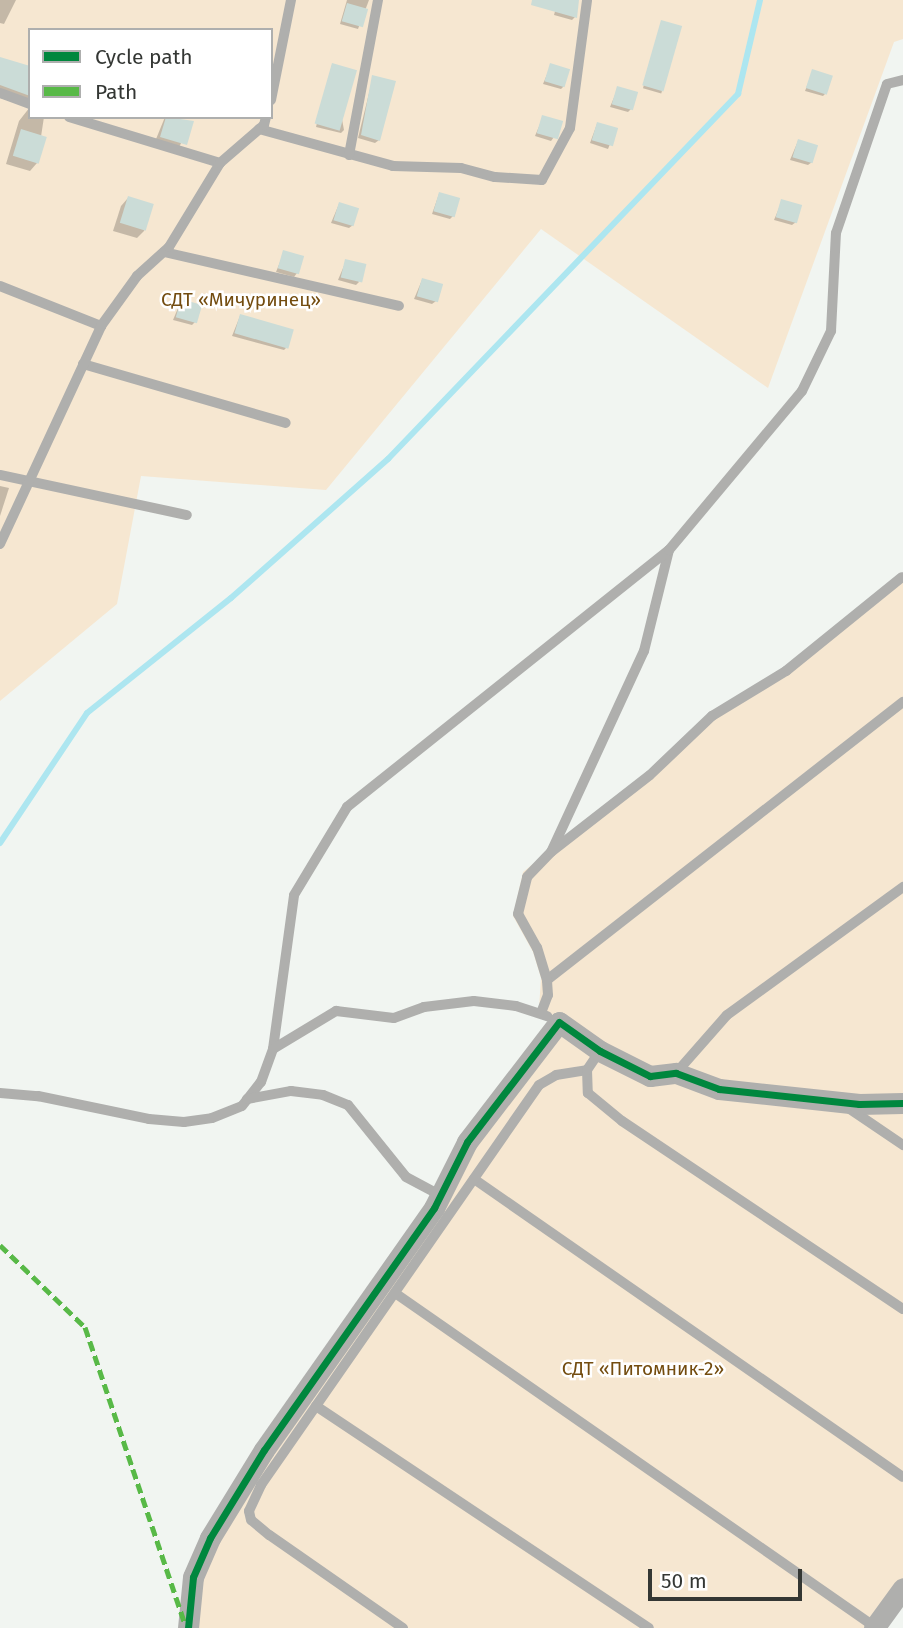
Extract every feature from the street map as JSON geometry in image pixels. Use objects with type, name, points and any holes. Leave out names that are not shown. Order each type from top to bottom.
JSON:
[{"type":"street","points":[[188,1628],[193,1577],[210,1538],[264,1450],[440,1195],[467,1142],[550,1017],[600,1051],[650,1076],[676,1073],[719,1089],[903,1103]]},
{"type":"street","points":[[874,1627],[903,1588]]},
{"type":"lane","points":[[273,90],[291,0]]},
{"type":"lane","points":[[349,155],[378,0]]},
{"type":"lane","points":[[258,129],[393,166],[461,168],[495,177],[542,180],[570,128],[587,0]]},
{"type":"lane","points":[[0,1093],[184,1122],[212,1118],[242,1106],[261,1082],[273,1049],[294,895],[347,807],[669,550],[802,391],[831,331],[836,233],[887,84],[903,80]]},
{"type":"lane","points":[[0,93],[28,103]]},
{"type":"lane","points":[[76,119],[220,163]]},
{"type":"lane","points":[[0,544],[25,483],[101,326],[137,276],[164,252],[192,214],[220,163],[258,129],[265,119]]},
{"type":"lane","points":[[164,252],[399,306]]},
{"type":"lane","points":[[0,286],[101,326]]},
{"type":"lane","points":[[83,364],[286,423]]},
{"type":"lane","points":[[0,475],[25,483],[187,515]]},
{"type":"lane","points":[[551,852],[644,652],[669,550]]},
{"type":"lane","points":[[273,1049],[336,1011],[394,1018],[424,1007],[474,1001],[550,1017],[547,980],[537,948],[518,914],[527,877],[551,852],[650,775],[712,716],[786,671],[902,577]]},
{"type":"lane","points":[[547,980],[903,702]]},
{"type":"lane","points":[[676,1073],[727,1015],[901,892]]},
{"type":"lane","points":[[600,1051],[587,1070],[588,1093],[622,1121],[903,1309]]},
{"type":"lane","points":[[403,1628],[251,1520],[249,1511],[261,1485],[539,1086],[556,1075],[587,1070]]},
{"type":"lane","points":[[247,1099],[292,1091],[323,1095],[348,1105],[407,1177],[440,1195]]},
{"type":"lane","points":[[836,1100],[903,1145]]},
{"type":"lane","points":[[474,1180],[903,1477]]},
{"type":"lane","points":[[396,1293],[874,1627]]},
{"type":"lane","points":[[316,1406],[649,1628]]},
{"type":"green space","name":"СДТ «Мичуринец»","points":[[0,0],[903,0],[903,39],[894,42],[768,388],[541,229],[326,490],[141,476],[117,604],[0,701]]},
{"type":"green space","name":"СДТ «Питомник-2»","points":[[903,574],[903,1582],[871,1628],[193,1628],[196,1579],[214,1538],[470,1144],[563,1020],[539,1008],[541,978],[533,952],[513,916],[523,872],[648,771],[713,710],[780,672]]},
{"type":"building","points":[[532,0],[579,0],[577,18],[531,5]]},
{"type":"building","points":[[347,3],[368,9],[363,27],[342,21]]},
{"type":"building","points":[[661,20],[682,26],[663,91],[642,85]]},
{"type":"building","points":[[0,57],[28,65],[28,95],[0,85]]},
{"type":"building","points":[[332,63],[357,70],[340,131],[315,124]]},
{"type":"building","points":[[550,63],[570,69],[565,87],[544,81]]},
{"type":"building","points":[[812,69],[833,76],[827,95],[806,88]]},
{"type":"building","points":[[372,75],[396,81],[380,141],[361,135]]},
{"type":"building","points":[[617,86],[638,92],[633,110],[612,104]]},
{"type":"building","points":[[542,115],[563,121],[558,139],[537,133]]},
{"type":"building","points":[[165,119],[194,121],[187,145],[160,137]]},
{"type":"building","points":[[597,122],[618,128],[613,146],[592,140]]},
{"type":"building","points":[[21,129],[47,137],[39,164],[13,156]]},
{"type":"building","points":[[798,139],[818,145],[813,163],[792,157]]},
{"type":"building","points":[[439,192],[460,198],[455,217],[433,211]]},
{"type":"building","points":[[128,196],[154,204],[146,231],[120,223]]},
{"type":"building","points":[[781,199],[802,205],[797,223],[776,217]]},
{"type":"building","points":[[339,202],[359,208],[354,226],[333,220]]},
{"type":"building","points":[[283,250],[304,256],[299,274],[278,268]]},
{"type":"building","points":[[345,259],[366,264],[362,282],[341,278]]},
{"type":"building","points":[[422,278],[443,284],[438,302],[417,296]]},
{"type":"building","points":[[181,299],[202,305],[197,323],[176,317]]},
{"type":"building","points":[[240,314],[294,329],[288,349],[234,333]]},
{"type":"waterway","points":[[0,843],[87,713],[231,598],[388,459],[738,94],[760,0]]},
{"type":"marked path","points":[[0,1245],[85,1327],[185,1625]]},
{"type":"cycle path","points":[[188,1628],[193,1577],[210,1538],[264,1450],[434,1208],[467,1142],[559,1022],[600,1051],[650,1076],[676,1073],[719,1089],[859,1104],[903,1103]]}]
